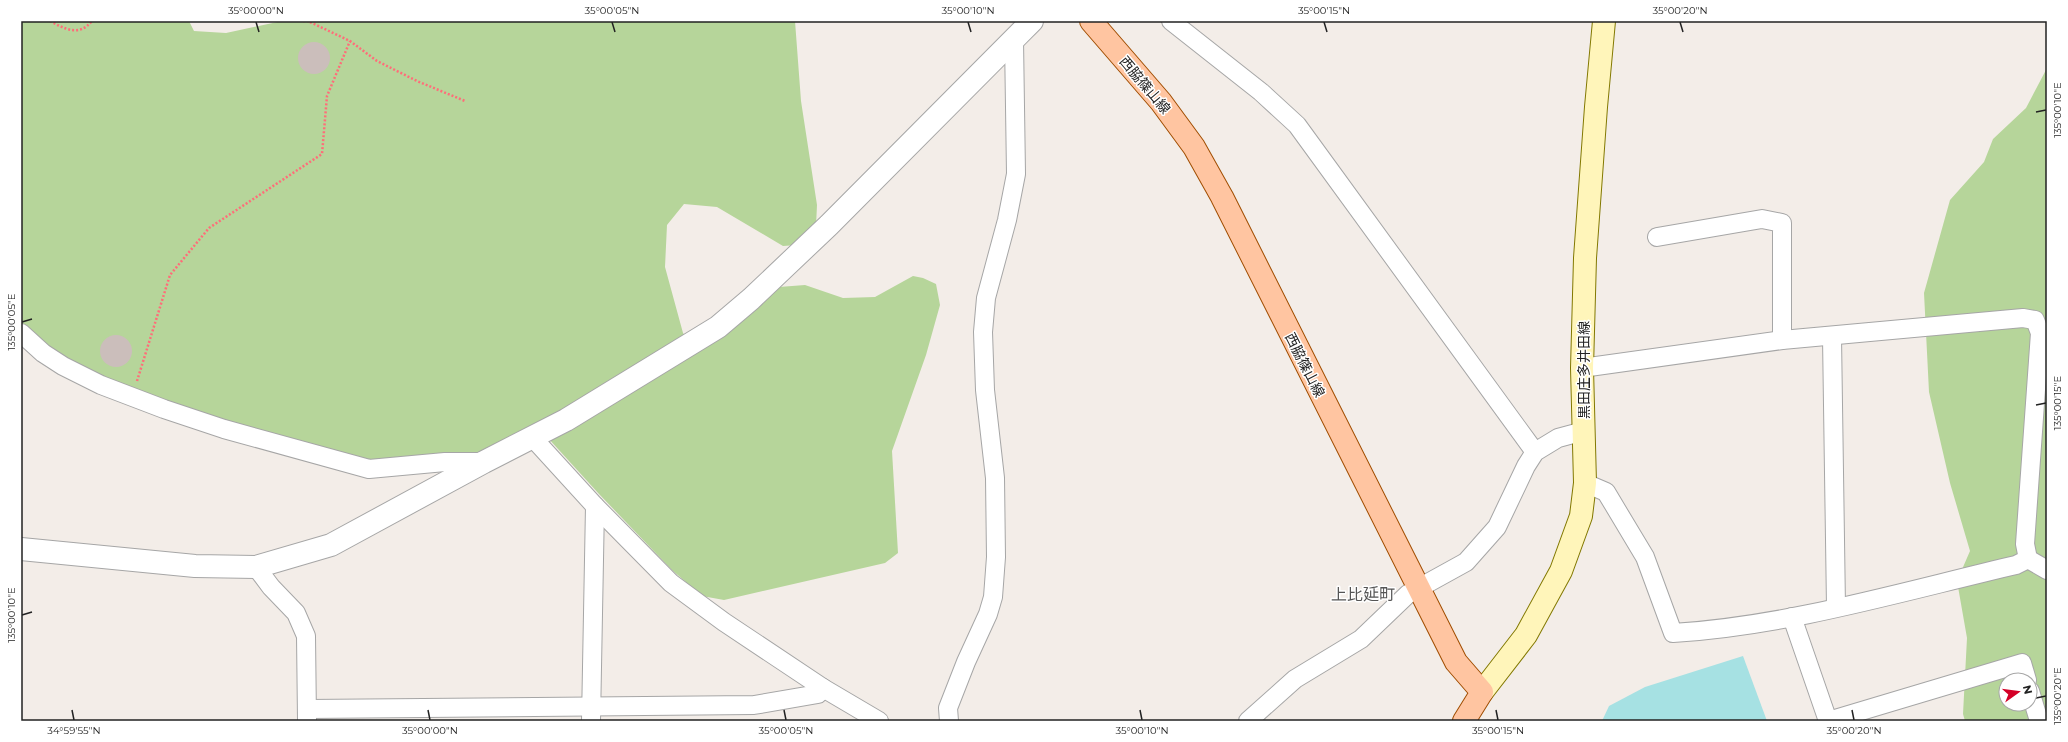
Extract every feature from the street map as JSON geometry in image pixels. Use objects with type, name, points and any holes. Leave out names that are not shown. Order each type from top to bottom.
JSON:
[{"type":"main road","name":"西脇篠山線","points":[[1091,21],[1161,102],[1194,148],[1222,197],[1456,662],[1482,692]]},
{"type":"main road","name":"黒田庄多井田線","points":[[1482,692],[1526,635],[1560,572],[1580,516],[1585,483],[1582,368],[1585,258],[1604,21]]},
{"type":"main road","points":[[1464,721],[1482,692]]},
{"type":"street","points":[[27,550],[196,566],[256,567],[330,545],[484,462],[566,420],[718,327],[751,299],[829,225],[1032,21]]},
{"type":"street","points":[[1171,21],[1261,92],[1297,125],[1535,452]]},
{"type":"street","points":[[949,721],[948,708],[966,662],[988,614],[993,597],[996,557],[995,478],[984,390],[983,332],[986,298],[1007,220],[1016,174],[1014,40]]},
{"type":"street","points":[[1657,237],[1762,220],[1782,223],[1782,340]]},
{"type":"street","points":[[1582,368],[1782,340],[1832,337],[2023,318],[2035,320],[2040,333],[2025,544],[2028,559],[2047,570]]},
{"type":"street","points":[[21,332],[43,353],[63,366],[101,385],[224,429],[369,469],[445,462],[484,462]]},
{"type":"street","points":[[1832,337],[1836,607]]},
{"type":"street","points":[[1248,721],[1295,679],[1361,639],[1408,594],[1466,562],[1497,526],[1526,466],[1535,452],[1558,438],[1584,431]]},
{"type":"street","points":[[532,437],[595,506],[671,583],[724,622],[822,688],[879,721]]},
{"type":"street","points":[[1585,483],[1606,492],[1645,557],[1673,633],[1707,631],[1792,617],[2016,565],[2028,559]]},
{"type":"street","points":[[592,713],[595,506]]},
{"type":"street","points":[[256,567],[271,587],[296,613],[306,636],[307,715],[592,713],[754,705],[818,694],[822,688]]},
{"type":"street","points":[[1792,617],[1828,721],[2022,663],[2025,672]]},
{"type":"path","points":[[50,21],[68,30],[80,30],[88,26],[92,21]]},
{"type":"path","points":[[303,21],[310,22],[350,41],[377,61],[417,81],[465,102]]},
{"type":"path","points":[[132,397],[170,275],[209,228],[322,154],[327,96],[350,41]]},
{"type":"green space","points":[[21,21],[189,21],[194,31],[226,33],[282,21],[795,21],[801,101],[817,205],[816,226],[797,245],[783,246],[717,207],[684,204],[667,225],[665,267],[683,333],[695,350],[743,319],[779,287],[805,285],[843,298],[875,297],[913,276],[923,278],[936,284],[940,305],[926,355],[892,451],[898,553],[885,563],[724,600],[702,596],[672,570],[599,494],[538,427],[478,454],[377,461],[225,425],[80,370],[21,328]]},
{"type":"green space","points":[[2047,68],[2047,721],[1965,721],[1963,714],[1967,638],[1957,581],[1970,551],[1950,483],[1929,392],[1924,293],[1950,200],[1984,162],[1993,139],[2026,108]]},
{"type":"water","points":[[1743,656],[1767,721],[1602,721],[1609,706],[1645,687]]},
{"type":"building","points":[[311,42],[317,42],[326,46],[330,58],[326,70],[317,74],[311,74],[302,70],[298,61],[298,55],[302,46]]},
{"type":"building","points":[[113,335],[119,335],[128,339],[132,351],[128,363],[119,367],[113,367],[104,363],[100,354],[100,348],[104,339]]},
{"type":"district","name":"上比延町","points":[[1363,594]]}]
